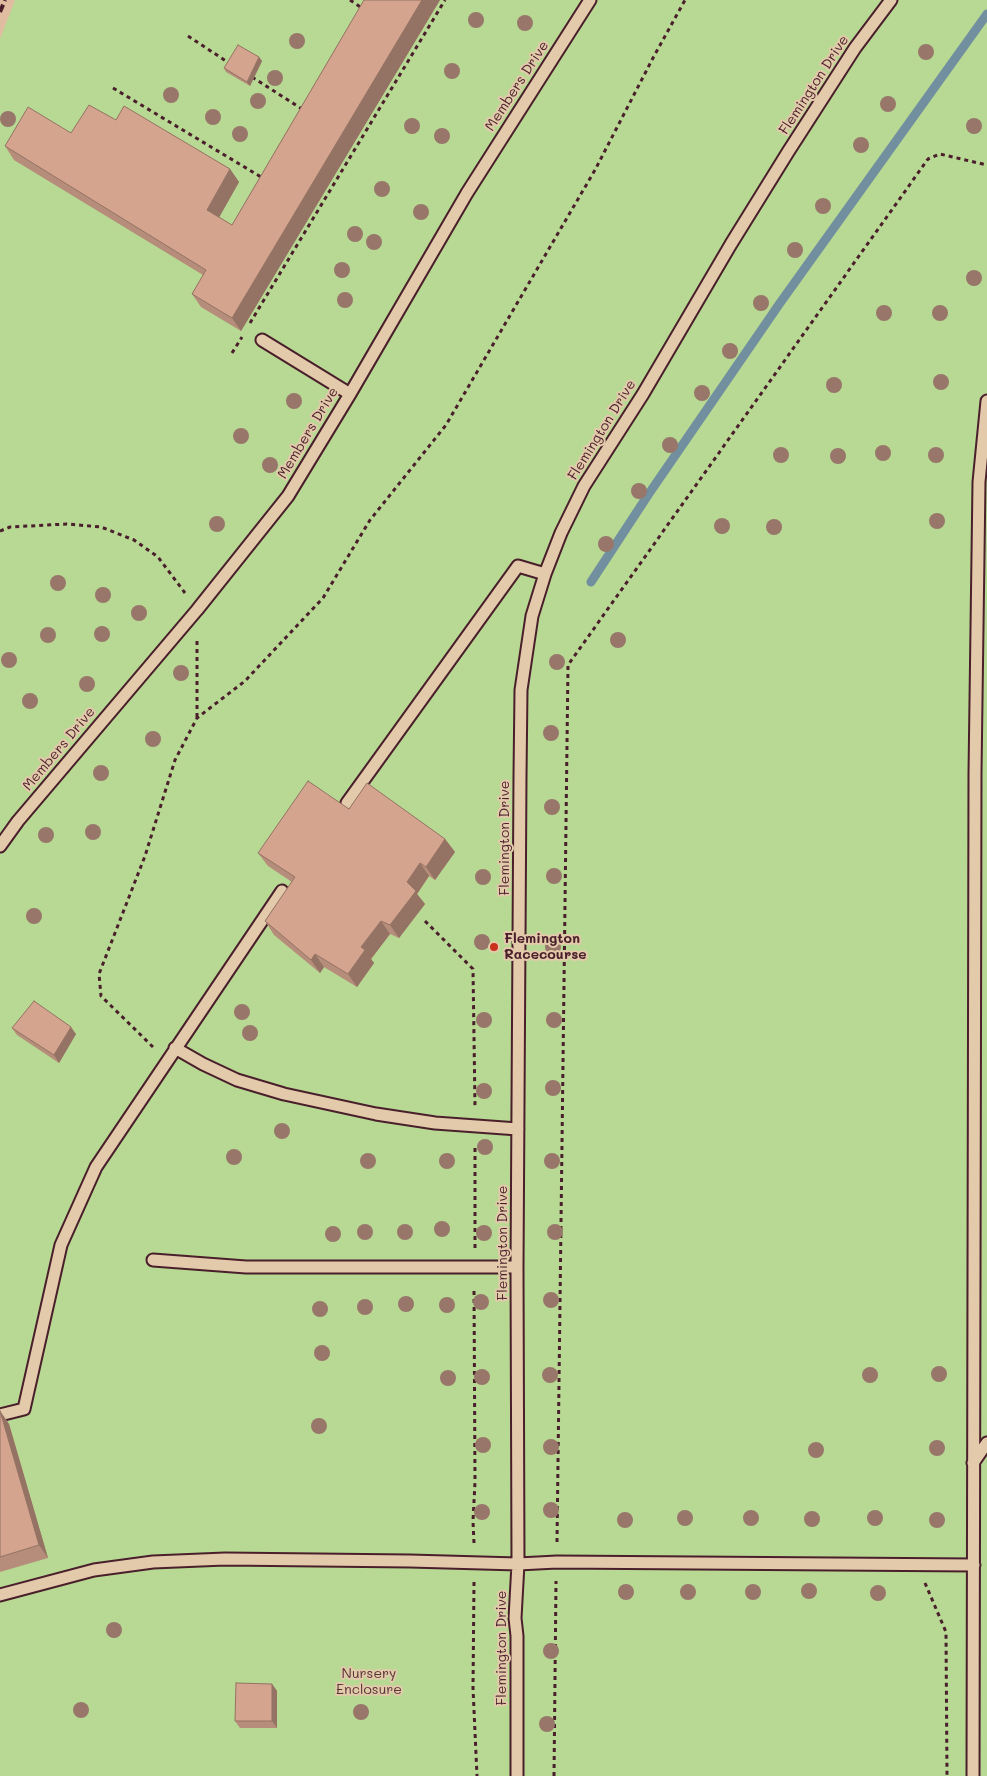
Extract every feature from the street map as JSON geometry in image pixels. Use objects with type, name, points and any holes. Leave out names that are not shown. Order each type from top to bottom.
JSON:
[{"type":"lane","name":"Members Drive","points":[[0,846],[18,821],[197,610],[288,496],[350,394],[467,193],[590,0]]},
{"type":"lane","name":"Flemington Drive","points":[[517,1776],[517,1636],[515,1618],[518,1564],[517,1267],[521,690],[532,616],[545,574],[561,533],[584,486],[643,394],[731,244],[788,152],[855,48],[891,0]]},
{"type":"lane","points":[[262,340],[350,394]]},
{"type":"lane","points":[[973,1776],[974,773],[979,482],[987,401]]},
{"type":"lane","points":[[347,803],[518,566],[545,574]]},
{"type":"lane","points":[[0,1415],[24,1409],[61,1245],[96,1167],[282,891]]},
{"type":"lane","points":[[175,1048],[237,1080],[284,1094],[376,1114],[435,1123],[518,1130]]},
{"type":"lane","points":[[154,1260],[246,1267],[517,1267]]},
{"type":"lane","points":[[973,1463],[987,1443]]},
{"type":"lane","points":[[0,1595],[94,1570],[153,1562],[234,1559],[518,1564],[556,1562],[974,1565]]},
{"type":"path","points":[[350,0],[362,8]]},
{"type":"path","points":[[357,16],[367,0]]},
{"type":"path","points":[[248,328],[445,0]]},
{"type":"path","points":[[167,1060],[101,996],[100,974],[145,856],[175,760],[198,718],[245,681],[323,598],[370,520],[446,425],[595,170],[685,0]]},
{"type":"path","points":[[188,36],[237,67]]},
{"type":"path","points":[[245,72],[302,108],[297,117]]},
{"type":"path","points":[[113,88],[261,177],[266,168]]},
{"type":"path","points":[[554,1776],[568,665],[928,159],[940,154],[987,165]]},
{"type":"path","points":[[232,353],[242,336]]},
{"type":"path","points":[[0,531],[10,527],[67,524],[101,527],[134,540],[158,556],[197,610],[198,718]]},
{"type":"path","points":[[425,921],[474,969],[475,1482],[472,1521],[475,1563],[474,1688],[477,1776]]},
{"type":"path","points":[[924,1565],[924,1581],[946,1632],[947,1776]]},
{"type":"shaded area","points":[[0,0],[15,0],[0,40]]},
{"type":"green space","name":"Flemington Racecourse","points":[[15,0],[987,0],[987,1776],[0,1776],[0,39]]},
{"type":"building","points":[[364,0],[422,0],[232,318],[192,294],[206,270],[5,146],[28,107],[71,133],[89,105],[116,120],[124,106],[230,169],[207,210],[232,225]]},
{"type":"building","points":[[238,45],[259,57],[247,82],[224,68]]},
{"type":"building","points":[[308,781],[349,809],[367,783],[445,839],[426,867],[420,863],[407,882],[416,891],[390,925],[381,921],[361,947],[365,950],[348,974],[315,954],[311,960],[265,921],[295,877],[258,853]]},
{"type":"building","points":[[34,1001],[71,1027],[54,1055],[12,1028]]},
{"type":"building","points":[[0,1411],[39,1545],[0,1557]]},
{"type":"building","points":[[236,1683],[272,1684],[272,1721],[235,1721]]},
{"type":"waterway","points":[[591,582],[648,495],[780,303],[987,14]]},
{"type":"railway","points":[[0,12],[5,0]]},
{"type":"place","name":"Flemington Racecourse","points":[[494,947]]},
{"type":"park label","name":"Nursery Enclosure","points":[[369,1682]]}]
